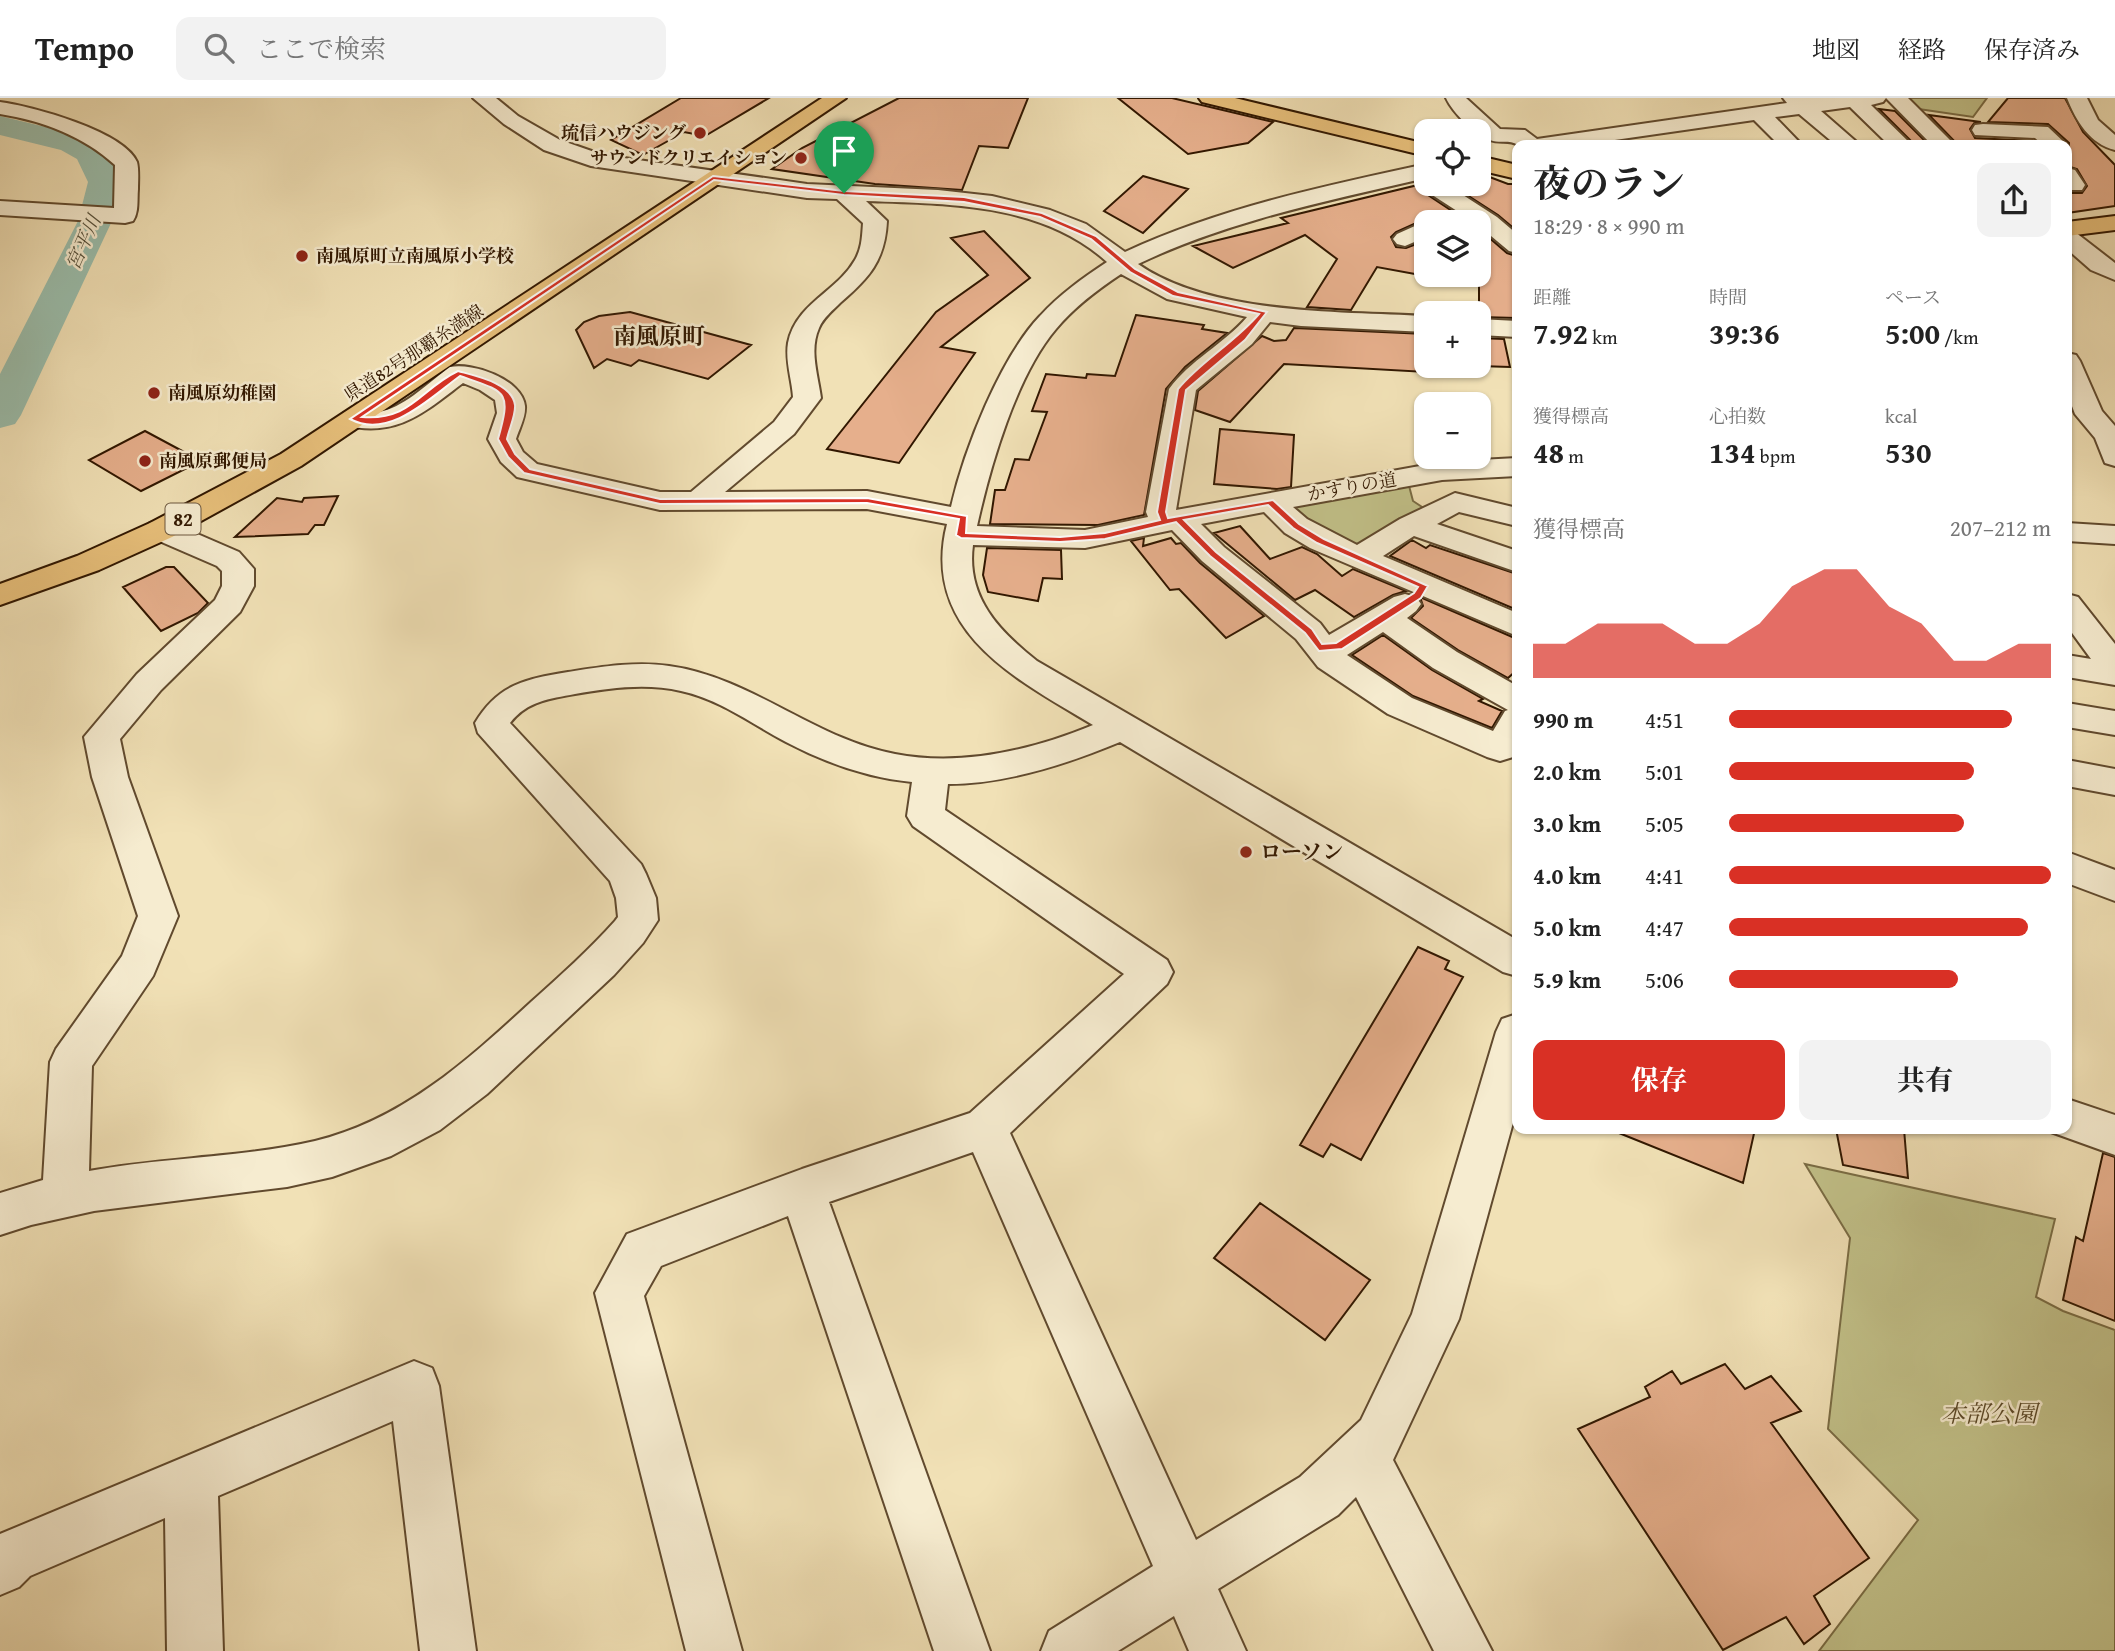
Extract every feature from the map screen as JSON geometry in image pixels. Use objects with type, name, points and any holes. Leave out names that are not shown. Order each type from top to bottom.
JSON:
[{"type":"main road","name":"県道82号那覇糸満線","points":[[0,571],[125,524],[255,457],[687,174],[809,98]]},
{"type":"main road","name":"県道82号那覇糸満線","points":[[0,594],[88,563],[161,530],[291,460],[836,98]]},
{"type":"main road","points":[[1209,98],[1414,147]]},
{"type":"main road","points":[[1491,166],[1512,171]]},
{"type":"main road","points":[[2072,229],[2110,227]]},
{"type":"street","points":[[483,98],[533,134],[573,153],[647,170],[844,193],[938,197],[1018,208],[1079,229],[1123,261],[1132,271],[1176,294],[1264,313],[1414,323]]},
{"type":"street","points":[[1456,98],[1460,106],[1494,135],[1517,135],[1524,140]]},
{"type":"street","points":[[1695,98],[1735,139]]},
{"type":"street","points":[[1896,98],[1939,140]]},
{"type":"street","points":[[1572,140],[1759,113],[1800,102],[1866,100],[1897,140]]},
{"type":"street","points":[[1800,102],[1842,140]]},
{"type":"street","points":[[0,108],[22,110],[109,146],[126,163],[128,184],[125,216],[0,208]]},
{"type":"street","points":[[1990,108],[1983,117],[1988,138],[2040,132],[2050,140]]},
{"type":"street","points":[[2088,109],[2093,131],[2115,146]]},
{"type":"street","points":[[1759,113],[1786,140]]},
{"type":"street","points":[[2079,149],[2115,146]]},
{"type":"street","points":[[1491,160],[1512,154]]},
{"type":"street","points":[[1414,179],[1197,229],[1123,261],[1071,298],[1049,321],[1027,351],[990,427],[974,471],[956,561],[960,589],[973,617],[995,645],[1025,669],[1120,728],[1512,957]]},
{"type":"street","points":[[703,501],[705,493],[784,428],[807,398],[801,344],[810,321],[870,260],[877,240],[875,221],[844,193]]},
{"type":"street","points":[[1450,196],[1468,210]]},
{"type":"street","points":[[1491,225],[1512,239]]},
{"type":"street","points":[[1405,239],[1414,234]]},
{"type":"street","points":[[2072,241],[2100,265],[2115,273]]},
{"type":"street","points":[[1264,313],[1242,338],[1182,389],[1161,512],[1303,626],[1331,659],[1400,706],[1500,748],[1512,728]]},
{"type":"street","points":[[1491,327],[1512,328]]},
{"type":"street","name":"かすりの道","points":[[354,419],[382,421],[403,414],[458,373],[491,384],[508,396],[511,407],[502,439],[511,456],[527,471],[660,501],[867,500],[962,526],[1085,539],[1171,520],[1442,471],[1512,467]]},
{"type":"street","points":[[2072,373],[2090,414],[2113,443]]},
{"type":"street","name":"かすりの道","points":[[1270,502],[1296,526],[1357,558],[1512,623]]},
{"type":"street","points":[[1357,558],[1455,502],[1512,516]]},
{"type":"street","points":[[1411,525],[1512,560]]},
{"type":"street","points":[[65,1195],[71,1062],[139,964],[158,916],[110,777],[102,737],[149,682],[229,605],[238,586],[238,569],[228,559],[161,530]]},
{"type":"street","points":[[2072,532],[2115,535]]},
{"type":"street","points":[[1319,647],[1338,646],[1417,596],[1424,586]]},
{"type":"street","points":[[2072,613],[2115,624]]},
{"type":"street","points":[[2072,615],[2115,667]]},
{"type":"street","points":[[1385,618],[1445,660],[1512,698]]},
{"type":"street","points":[[2072,667],[2115,674]]},
{"type":"street","points":[[0,1214],[65,1195],[259,1171],[328,1158],[377,1141],[417,1120],[449,1097],[522,1038],[618,947],[638,920],[636,898],[627,874],[496,733],[492,723],[511,699],[529,690],[613,676],[646,675],[684,680],[735,697],[837,751],[897,767],[931,772],[970,772],[999,767],[1120,728]]},
{"type":"street","points":[[2072,716],[2115,723]]},
{"type":"street","points":[[714,1651],[619,1293],[644,1250],[802,1190],[985,1128],[1153,971],[926,816],[931,772]]},
{"type":"street","points":[[2072,774],[2115,782]]},
{"type":"street","points":[[2072,869],[2115,886]]},
{"type":"street","points":[[1069,1651],[1319,1496],[1379,1438],[1435,1319],[1512,1050]]},
{"type":"street","points":[[2072,1120],[2115,1135]]},
{"type":"street","points":[[985,1128],[1188,1577],[1218,1651]]},
{"type":"street","points":[[802,1190],[962,1651]]},
{"type":"street","points":[[0,1567],[11,1557],[414,1386],[448,1651]]},
{"type":"street","points":[[1362,1454],[1464,1651]]},
{"type":"street","points":[[191,1481],[195,1651]]},
{"type":"green space","points":[[1905,98],[1987,98],[1973,117],[1912,108]]},
{"type":"green space","points":[[1408,482],[1413,501],[1425,509],[1350,549],[1295,511],[1296,505]]},
{"type":"green space","name":"本部公園","points":[[1805,1164],[2055,1219],[2036,1297],[2063,1311],[2115,1330],[2115,1651],[1819,1651],[1918,1520],[1828,1429],[1850,1238]]},
{"type":"building","points":[[681,98],[769,98],[705,136],[684,132],[643,155],[611,140]]},
{"type":"building","points":[[899,98],[1028,98],[1008,148],[979,146],[962,190],[875,184],[772,169],[802,148]]},
{"type":"building","points":[[1118,98],[1172,98],[1273,122],[1248,143],[1188,154]]},
{"type":"building","points":[[2008,98],[2065,98],[2083,132],[2115,165],[2115,206],[2072,212],[2072,193],[2082,193],[2087,186],[2077,169],[2072,168],[2072,140],[2066,140],[2048,124],[1988,122]]},
{"type":"building","points":[[1879,109],[1895,111],[1924,140],[1910,140]]},
{"type":"building","points":[[1929,115],[1981,122],[1975,122],[1970,129],[1975,138],[2014,140],[1953,140]]},
{"type":"building","points":[[1143,176],[1188,189],[1143,233],[1104,211]]},
{"type":"building","points":[[1491,178],[1512,184],[1512,227],[1469,196],[1491,196]]},
{"type":"building","points":[[1414,186],[1414,196],[1430,196],[1450,210],[1414,210],[1414,224],[1391,237],[1396,247],[1406,248],[1414,245],[1414,274],[1377,267],[1351,310],[1307,307],[1337,259],[1305,235],[1233,268],[1193,246],[1288,223],[1281,218]]},
{"type":"building","points":[[984,231],[1030,278],[941,347],[975,353],[899,463],[827,449],[936,312],[988,275],[951,238]]},
{"type":"building","points":[[1491,239],[1512,255],[1512,318],[1491,317],[1491,301],[1479,301],[1479,287],[1491,287]]},
{"type":"building","points":[[630,312],[751,345],[708,379],[639,360],[631,366],[607,359],[594,368],[576,330],[584,322],[599,316]]},
{"type":"building","points":[[1136,315],[1204,325],[1202,329],[1227,333],[1185,367],[1166,389],[1144,515],[1098,525],[990,524],[995,490],[1005,490],[1015,459],[1029,460],[1047,412],[1032,411],[1046,374],[1086,378],[1087,374],[1115,376]]},
{"type":"building","points":[[1294,328],[1414,333],[1414,371],[1284,364],[1230,422],[1195,410],[1198,391],[1262,336],[1274,341],[1286,340]]},
{"type":"building","points":[[1491,338],[1504,339],[1510,367],[1491,366]]},
{"type":"building","points":[[1220,429],[1294,435],[1291,487],[1277,489],[1214,484]]},
{"type":"building","name":"南風原郵便局","points":[[145,431],[201,461],[141,491],[89,460]]},
{"type":"building","points":[[338,496],[324,525],[315,525],[308,534],[235,537],[277,498],[302,502],[304,498]]},
{"type":"building","points":[[1240,526],[1270,559],[1302,547],[1317,554],[1342,576],[1353,569],[1406,591],[1393,595],[1354,617],[1315,590],[1295,600],[1214,533]]},
{"type":"building","points":[[1144,538],[1143,546],[1171,538],[1176,544],[1181,543],[1200,563],[1264,616],[1226,638],[1179,589],[1170,590],[1131,541]]},
{"type":"building","points":[[1412,540],[1426,548],[1430,545],[1512,572],[1512,608],[1390,556]]},
{"type":"building","points":[[987,548],[1061,550],[1062,579],[1043,578],[1038,601],[988,592],[983,575]]},
{"type":"building","points":[[166,567],[174,567],[208,603],[198,613],[161,631],[123,587]]},
{"type":"building","points":[[1420,597],[1512,637],[1512,674],[1508,678],[1458,650],[1411,618],[1423,606]]},
{"type":"building","points":[[1383,635],[1432,670],[1483,699],[1479,701],[1502,711],[1492,728],[1413,696],[1352,655]]},
{"type":"building","points":[[1418,947],[1449,961],[1445,969],[1463,977],[1361,1160],[1331,1144],[1323,1157],[1300,1145]]},
{"type":"building","points":[[1621,1134],[1754,1134],[1743,1183]]},
{"type":"building","points":[[1837,1134],[1904,1134],[1908,1178],[1843,1165]]},
{"type":"building","points":[[2103,1153],[2115,1157],[2115,1321],[2063,1300],[2076,1237],[2083,1241]]},
{"type":"building","points":[[1260,1203],[1370,1280],[1325,1340],[1214,1258]]},
{"type":"building","points":[[1725,1364],[1745,1389],[1771,1376],[1801,1411],[1771,1423],[1869,1558],[1814,1596],[1830,1624],[1804,1644],[1786,1617],[1723,1650],[1578,1429],[1650,1397],[1645,1387],[1672,1371],[1681,1384]]},
{"type":"waterway","name":"宮平川","points":[[0,125],[72,143],[91,153],[105,182],[95,221],[0,415]]},
{"type":"place","name":"琉信ハウジング","points":[[700,133]]},
{"type":"place","name":"サウンドクリエイション","points":[[801,158]]},
{"type":"place","name":"南風原町立南風原小学校","points":[[302,256]]},
{"type":"place","name":"南風原幼稚園","points":[[154,393]]},
{"type":"place","name":"南風原郵便局","points":[[145,461]]},
{"type":"place","name":"ローソン","points":[[1246,852]]},
{"type":"district","name":"南風原町","points":[[659,336]]},
{"type":"route","points":[[844,193],[807,191],[713,178],[354,419],[382,421],[395,418],[458,373],[491,384],[508,396],[511,407],[502,439],[511,456],[527,471],[660,501],[867,500],[964,518],[961,535],[1027,539],[1085,539],[1105,536],[1178,519],[1270,502],[1296,526],[1321,541],[1424,586],[1417,596],[1338,646],[1319,647],[1297,621],[1213,554],[1178,519],[1165,522],[1161,512],[1182,389],[1224,355],[1264,313],[1176,294],[1132,271],[1123,261],[1079,229],[1018,208],[938,197],[844,193]]}]
